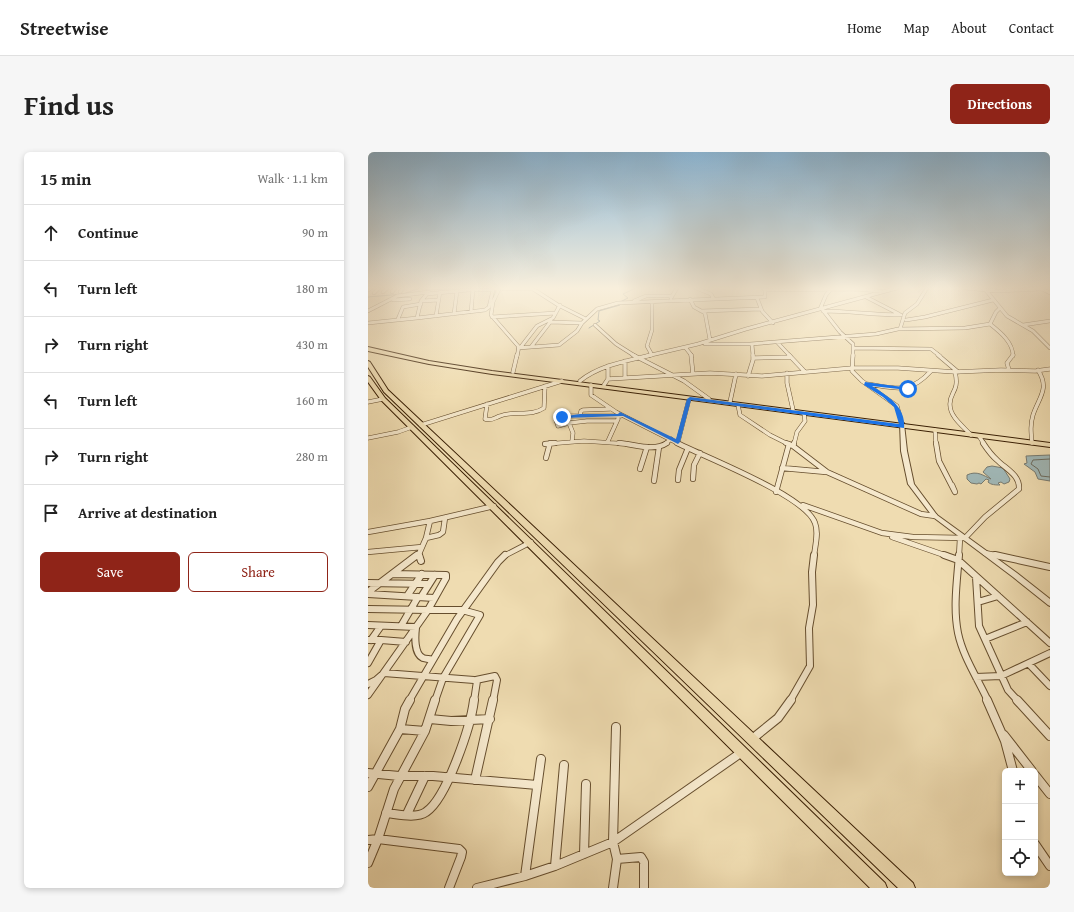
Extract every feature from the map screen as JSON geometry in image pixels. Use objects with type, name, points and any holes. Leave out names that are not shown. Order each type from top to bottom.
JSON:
[{"type":"main road","points":[[368,348],[407,356],[513,372],[580,381],[606,382],[730,402],[902,425],[914,428],[1050,445]]},
{"type":"main road","points":[[368,348],[398,356],[439,364],[690,399],[902,425]]},
{"type":"main road","points":[[368,363],[386,391],[417,426],[494,506],[517,522],[531,542],[880,888]]},
{"type":"main road","points":[[368,378],[384,399],[417,426],[517,522],[752,739],[908,888]]},
{"type":"street","points":[[497,322],[519,348]]},
{"type":"street","points":[[513,372],[519,348],[537,326],[547,322]]},
{"type":"street","points":[[531,347],[550,322]]},
{"type":"street","points":[[519,348],[559,345],[577,331],[582,323],[572,322]]},
{"type":"street","points":[[652,322],[652,330],[647,346],[652,355]]},
{"type":"street","points":[[707,322],[710,340]]},
{"type":"street","points":[[833,322],[853,344],[852,371],[865,384],[885,396],[897,406],[902,425],[906,462],[911,484],[935,516],[1050,603]]},
{"type":"street","points":[[900,329],[902,322]]},
{"type":"street","points":[[909,322],[916,328]]},
{"type":"street","points":[[1018,322],[1042,339],[1050,348]]},
{"type":"street","points":[[1023,325],[1041,322]]},
{"type":"street","points":[[580,381],[592,372],[608,366],[773,323]]},
{"type":"street","points":[[700,343],[752,344],[876,334],[900,329],[965,328],[990,324],[1005,337],[1013,352],[1012,358],[1007,364],[1009,370]]},
{"type":"street","points":[[595,325],[616,343],[639,358],[694,386],[709,399]]},
{"type":"street","points":[[1042,339],[1050,340]]},
{"type":"street","points":[[777,342],[805,372]]},
{"type":"street","points":[[748,376],[754,358],[752,344]]},
{"type":"street","points":[[685,347],[690,351],[693,374]]},
{"type":"street","points":[[854,348],[931,349],[956,372],[956,393],[951,398],[949,406],[953,414],[971,435]]},
{"type":"street","points":[[754,358],[791,357]]},
{"type":"street","points":[[625,361],[625,378]]},
{"type":"street","points":[[608,366],[606,382],[625,378],[671,374],[736,374],[765,376],[852,368],[898,368],[956,372],[1050,369]]},
{"type":"street","points":[[1032,443],[1030,423],[1042,398],[1046,382],[1045,378],[1038,370]]},
{"type":"street","points":[[865,384],[908,389],[917,385],[931,371]]},
{"type":"street","points":[[787,373],[787,383],[793,410]]},
{"type":"street","points":[[730,402],[736,374]]},
{"type":"street","points":[[368,438],[417,426],[562,381]]},
{"type":"street","points":[[591,385],[591,396],[611,409],[688,448],[738,470],[797,503],[958,560],[1050,643]]},
{"type":"street","points":[[487,404],[485,419],[487,420],[493,420],[501,415],[537,412],[544,408],[546,386]]},
{"type":"street","points":[[368,402],[384,399]]},
{"type":"street","points":[[678,442],[690,399]]},
{"type":"street","points":[[738,405],[740,415],[770,435],[791,445],[827,472],[921,514],[935,516]]},
{"type":"street","points":[[580,415],[581,411],[583,410],[611,409]]},
{"type":"street","points":[[776,492],[782,468],[791,445],[797,432],[805,421],[804,413]]},
{"type":"street","points":[[617,421],[587,421],[558,426],[556,420],[565,416],[620,414]]},
{"type":"street","points":[[608,441],[620,414]]},
{"type":"street","points":[[569,423],[573,433],[572,441]]},
{"type":"street","points":[[935,430],[938,457],[952,485]]},
{"type":"street","points":[[979,436],[997,461],[1013,475],[1020,486],[1019,490],[985,517],[963,538],[958,560],[956,620],[964,655],[976,677],[998,727],[1010,757],[1012,768]]},
{"type":"street","points":[[546,458],[547,444],[572,441],[608,441],[646,447],[659,447],[671,439]]},
{"type":"street","points":[[640,469],[646,447]]},
{"type":"street","points":[[654,481],[659,447]]},
{"type":"street","points":[[678,480],[678,470],[688,448]]},
{"type":"street","points":[[693,479],[694,465],[700,453]]},
{"type":"street","points":[[782,468],[827,472]]},
{"type":"street","points":[[752,739],[778,718],[787,707],[810,666],[809,628],[813,606],[812,572],[817,531],[810,514],[797,503]]},
{"type":"street","points":[[368,532],[445,518],[494,506]]},
{"type":"street","points":[[426,538],[439,535],[443,532],[445,518]]},
{"type":"street","points":[[368,593],[379,583],[419,554],[426,538],[430,521]]},
{"type":"street","points":[[882,533],[913,537],[963,538]]},
{"type":"street","points":[[368,787],[371,773],[400,729],[404,718],[404,709],[462,610],[500,559],[531,542]]},
{"type":"street","points":[[368,552],[422,547]]},
{"type":"street","points":[[985,553],[1050,567]]},
{"type":"street","points":[[419,554],[421,561]]},
{"type":"street","points":[[368,695],[428,610],[446,575],[392,574]]},
{"type":"street","points":[[407,596],[422,574]]},
{"type":"street","points":[[401,626],[410,610],[435,575]]},
{"type":"street","points":[[976,576],[979,626],[1001,676],[1008,690],[1050,736]]},
{"type":"street","points":[[368,583],[429,584]]},
{"type":"street","points":[[368,593],[434,598]]},
{"type":"street","points":[[978,602],[998,596]]},
{"type":"street","points":[[368,609],[462,610],[480,615],[443,678],[430,720],[399,776],[378,839],[368,863]]},
{"type":"street","points":[[985,639],[1027,622]]},
{"type":"street","points":[[368,625],[416,627]]},
{"type":"street","points":[[370,640],[381,626]]},
{"type":"street","points":[[416,627],[415,639],[419,655],[421,657],[433,660]]},
{"type":"street","points":[[370,640],[406,642]]},
{"type":"street","points":[[368,664],[381,640]]},
{"type":"street","points":[[976,677],[1001,676],[1050,653]]},
{"type":"street","points":[[1029,664],[1050,686]]},
{"type":"street","points":[[368,684],[384,673],[476,680],[497,677],[490,719],[475,780]]},
{"type":"street","points":[[386,813],[425,813],[431,808],[449,778],[471,720],[476,680]]},
{"type":"street","points":[[430,720],[490,719]]},
{"type":"street","points":[[613,888],[617,859],[613,842],[616,727]]},
{"type":"street","points":[[998,727],[1030,768]]},
{"type":"street","points":[[400,729],[425,731]]},
{"type":"street","points":[[478,888],[525,876],[555,866],[613,842],[742,752]]},
{"type":"street","points":[[525,876],[541,759]]},
{"type":"street","points":[[555,866],[564,765]]},
{"type":"street","points":[[371,773],[537,785]]},
{"type":"street","points":[[407,814],[426,776]]},
{"type":"street","points":[[1038,779],[1050,794]]},
{"type":"street","points":[[584,854],[586,784]]},
{"type":"street","points":[[368,840],[378,839],[459,849],[462,852],[461,857],[449,888]]},
{"type":"street","points":[[1038,848],[1050,866]]},
{"type":"street","points":[[617,859],[641,857],[644,862],[644,888]]},
{"type":"water","points":[[1050,455],[1050,481],[1038,479],[1035,472],[1024,464],[1027,463],[1026,456]]},
{"type":"water","points":[[992,466],[1003,468],[1010,479],[1009,482],[1004,484],[1001,482],[998,483],[1000,485],[995,485],[989,483],[989,480],[986,479],[981,484],[977,484],[971,483],[967,479],[967,475],[974,473],[991,479],[983,472],[987,467]]},
{"type":"waterway","points":[[589,328],[598,322]]},
{"type":"route","points":[[562,417],[580,415],[620,416],[620,413],[678,442],[690,399],[902,426],[897,406],[885,396],[865,384],[908,389]]}]
